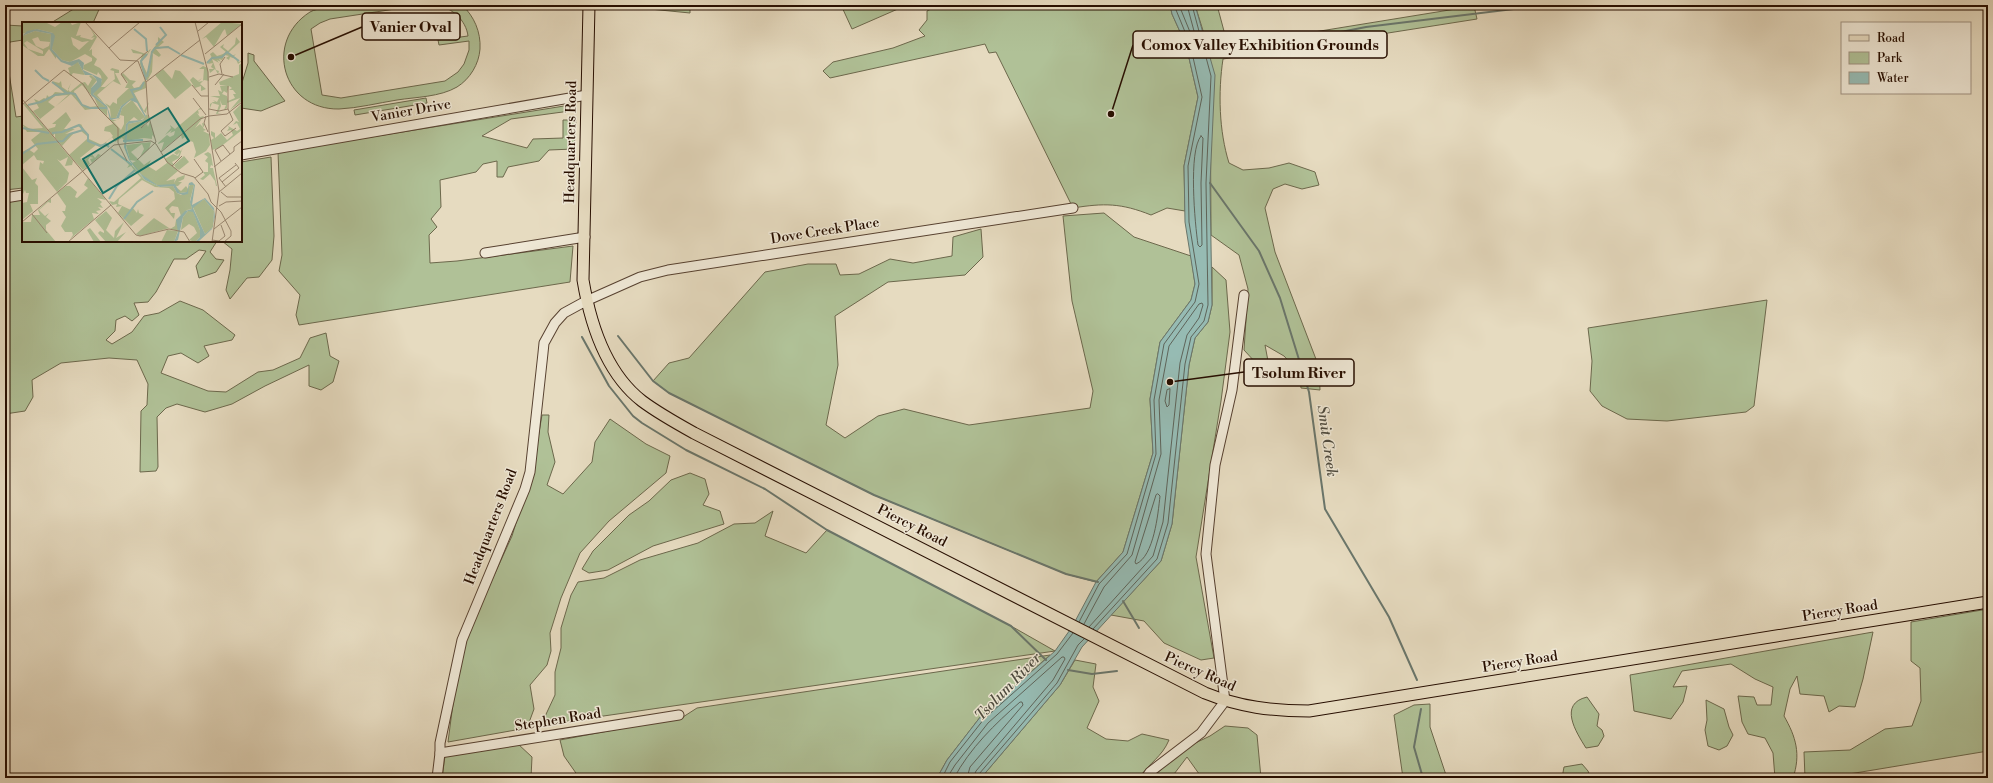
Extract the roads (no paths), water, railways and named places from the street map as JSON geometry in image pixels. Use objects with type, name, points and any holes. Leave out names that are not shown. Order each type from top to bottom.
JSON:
[{"type":"main road","name":"Headquarters Road","points":[[583,280],[589,5]]},
{"type":"main road","name":"Piercy Road","points":[[583,280],[586,301],[598,336],[608,358],[621,379],[641,400],[694,433],[1054,615],[1171,677],[1225,701],[1251,708],[1282,711],[1310,711],[1988,602]]},
{"type":"street","name":"Vanier Drive","points":[[242,155],[587,96]]},
{"type":"street","points":[[5,198],[22,195]]},
{"type":"street","name":"Dove Creek Place","points":[[586,301],[640,277],[668,270],[1073,208]]},
{"type":"street","points":[[485,253],[585,237]]},
{"type":"street","points":[[1146,778],[1150,772],[1201,733],[1225,701],[1206,554],[1215,465],[1232,390],[1244,295]]},
{"type":"street","name":"Headquarters Road","points":[[437,778],[440,743],[462,640],[525,489],[530,472],[544,343],[555,323],[564,313],[586,301]]},
{"type":"street","name":"Stephen Road","points":[[440,753],[679,716]]},
{"type":"water","name":"Tsolum River","points":[[1170,5],[1195,5],[1215,75],[1210,183],[1212,305],[1208,322],[1195,338],[1189,365],[1172,524],[1161,561],[1082,647],[1060,685],[981,778],[937,778],[947,760],[981,716],[1055,651],[1072,627],[1096,582],[1123,552],[1153,453],[1150,399],[1160,342],[1191,300],[1195,284],[1185,222],[1184,166],[1198,97],[1186,45],[1172,14]]},
{"type":"waterway","points":[[1210,53],[1229,54],[1366,27],[1546,5]]},
{"type":"waterway","name":"Smit Creek","points":[[1210,183],[1259,251],[1280,298],[1309,392],[1325,509],[1389,617],[1417,680]]},
{"type":"waterway","points":[[618,336],[653,381],[669,393],[874,495],[1066,574],[1098,582]]},
{"type":"waterway","points":[[582,337],[609,386],[633,416],[642,423],[686,450],[765,489],[827,530],[1011,626],[1046,660]]},
{"type":"waterway","points":[[1123,601],[1139,628]]},
{"type":"waterway","points":[[1068,670],[1092,674],[1117,671]]},
{"type":"waterway","name":"Smit Creek","points":[[1421,709],[1414,747],[1423,778]]},
{"type":"place","name":"Vanier Oval","points":[[291,57]]},
{"type":"place","name":"Comox Valley Exhibition Grounds","points":[[1111,114]]},
{"type":"place","name":"Tsolum River","points":[[1170,382]]}]
